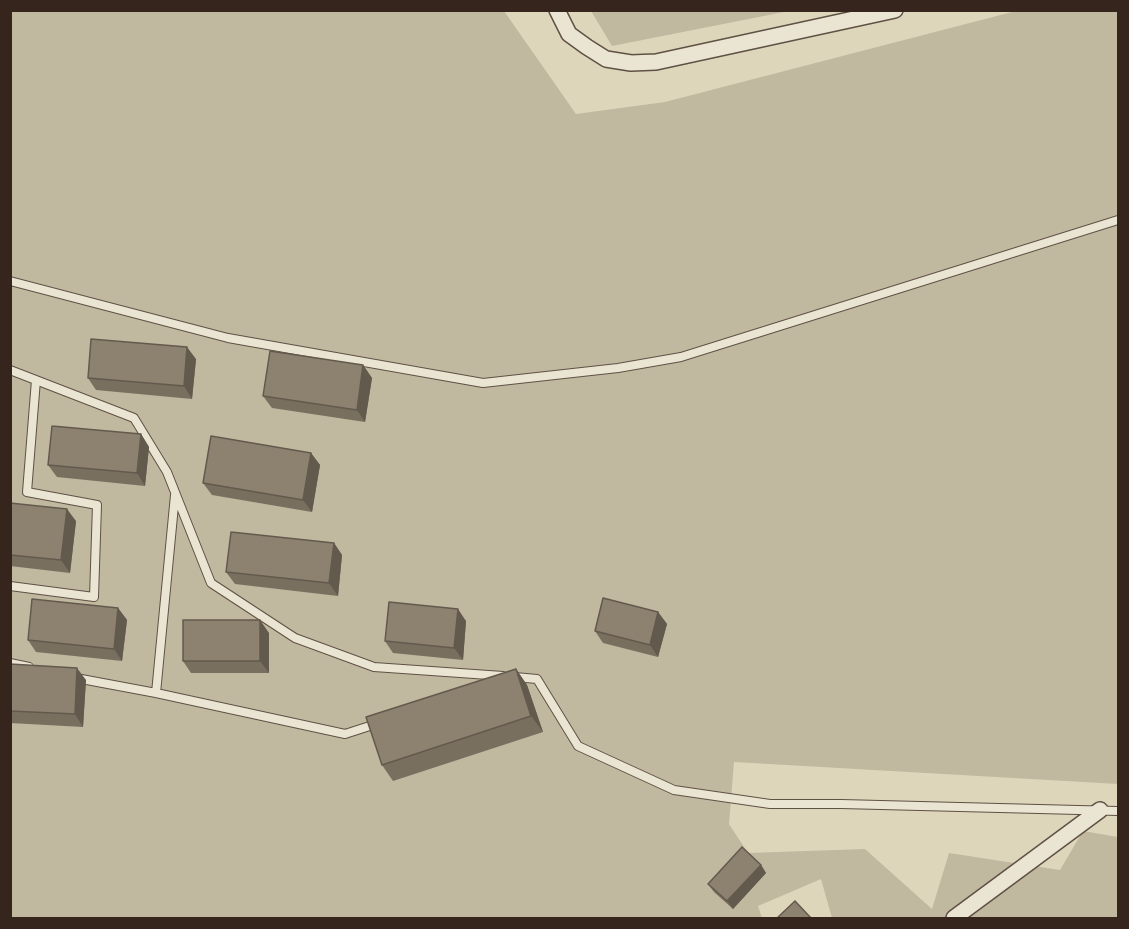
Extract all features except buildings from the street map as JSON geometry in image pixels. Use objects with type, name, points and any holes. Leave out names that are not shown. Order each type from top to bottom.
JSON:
[{"type":"street","points":[[556,11],[569,34],[587,47],[606,59],[631,63],[656,62],[895,10]]},
{"type":"street","points":[[954,918],[1100,810]]},
{"type":"lane","points":[[10,281],[228,338],[483,383],[618,368],[681,357],[1119,220]]},
{"type":"lane","points":[[10,370],[134,418],[167,472],[211,584],[295,638],[374,667],[537,679],[578,746],[674,790],[770,804],[1119,811]]},
{"type":"lane","points":[[10,586],[94,597],[97,505],[27,492],[36,380]]},
{"type":"lane","points":[[156,693],[175,494]]},
{"type":"lane","points":[[10,663],[32,668]]},
{"type":"lane","points":[[64,675],[345,734],[390,719]]},
{"type":"lane","points":[[490,684],[512,677]]},
{"type":"shaded area","points":[[10,11],[504,11],[576,114],[665,102],[1016,11],[1118,11],[1118,784],[734,762],[729,824],[748,853],[865,849],[932,909],[949,853],[1060,870],[1083,831],[1118,837],[1118,918],[832,918],[821,879],[758,906],[762,918],[11,918]]},
{"type":"shaded area","points":[[591,11],[789,11],[612,46]]}]
